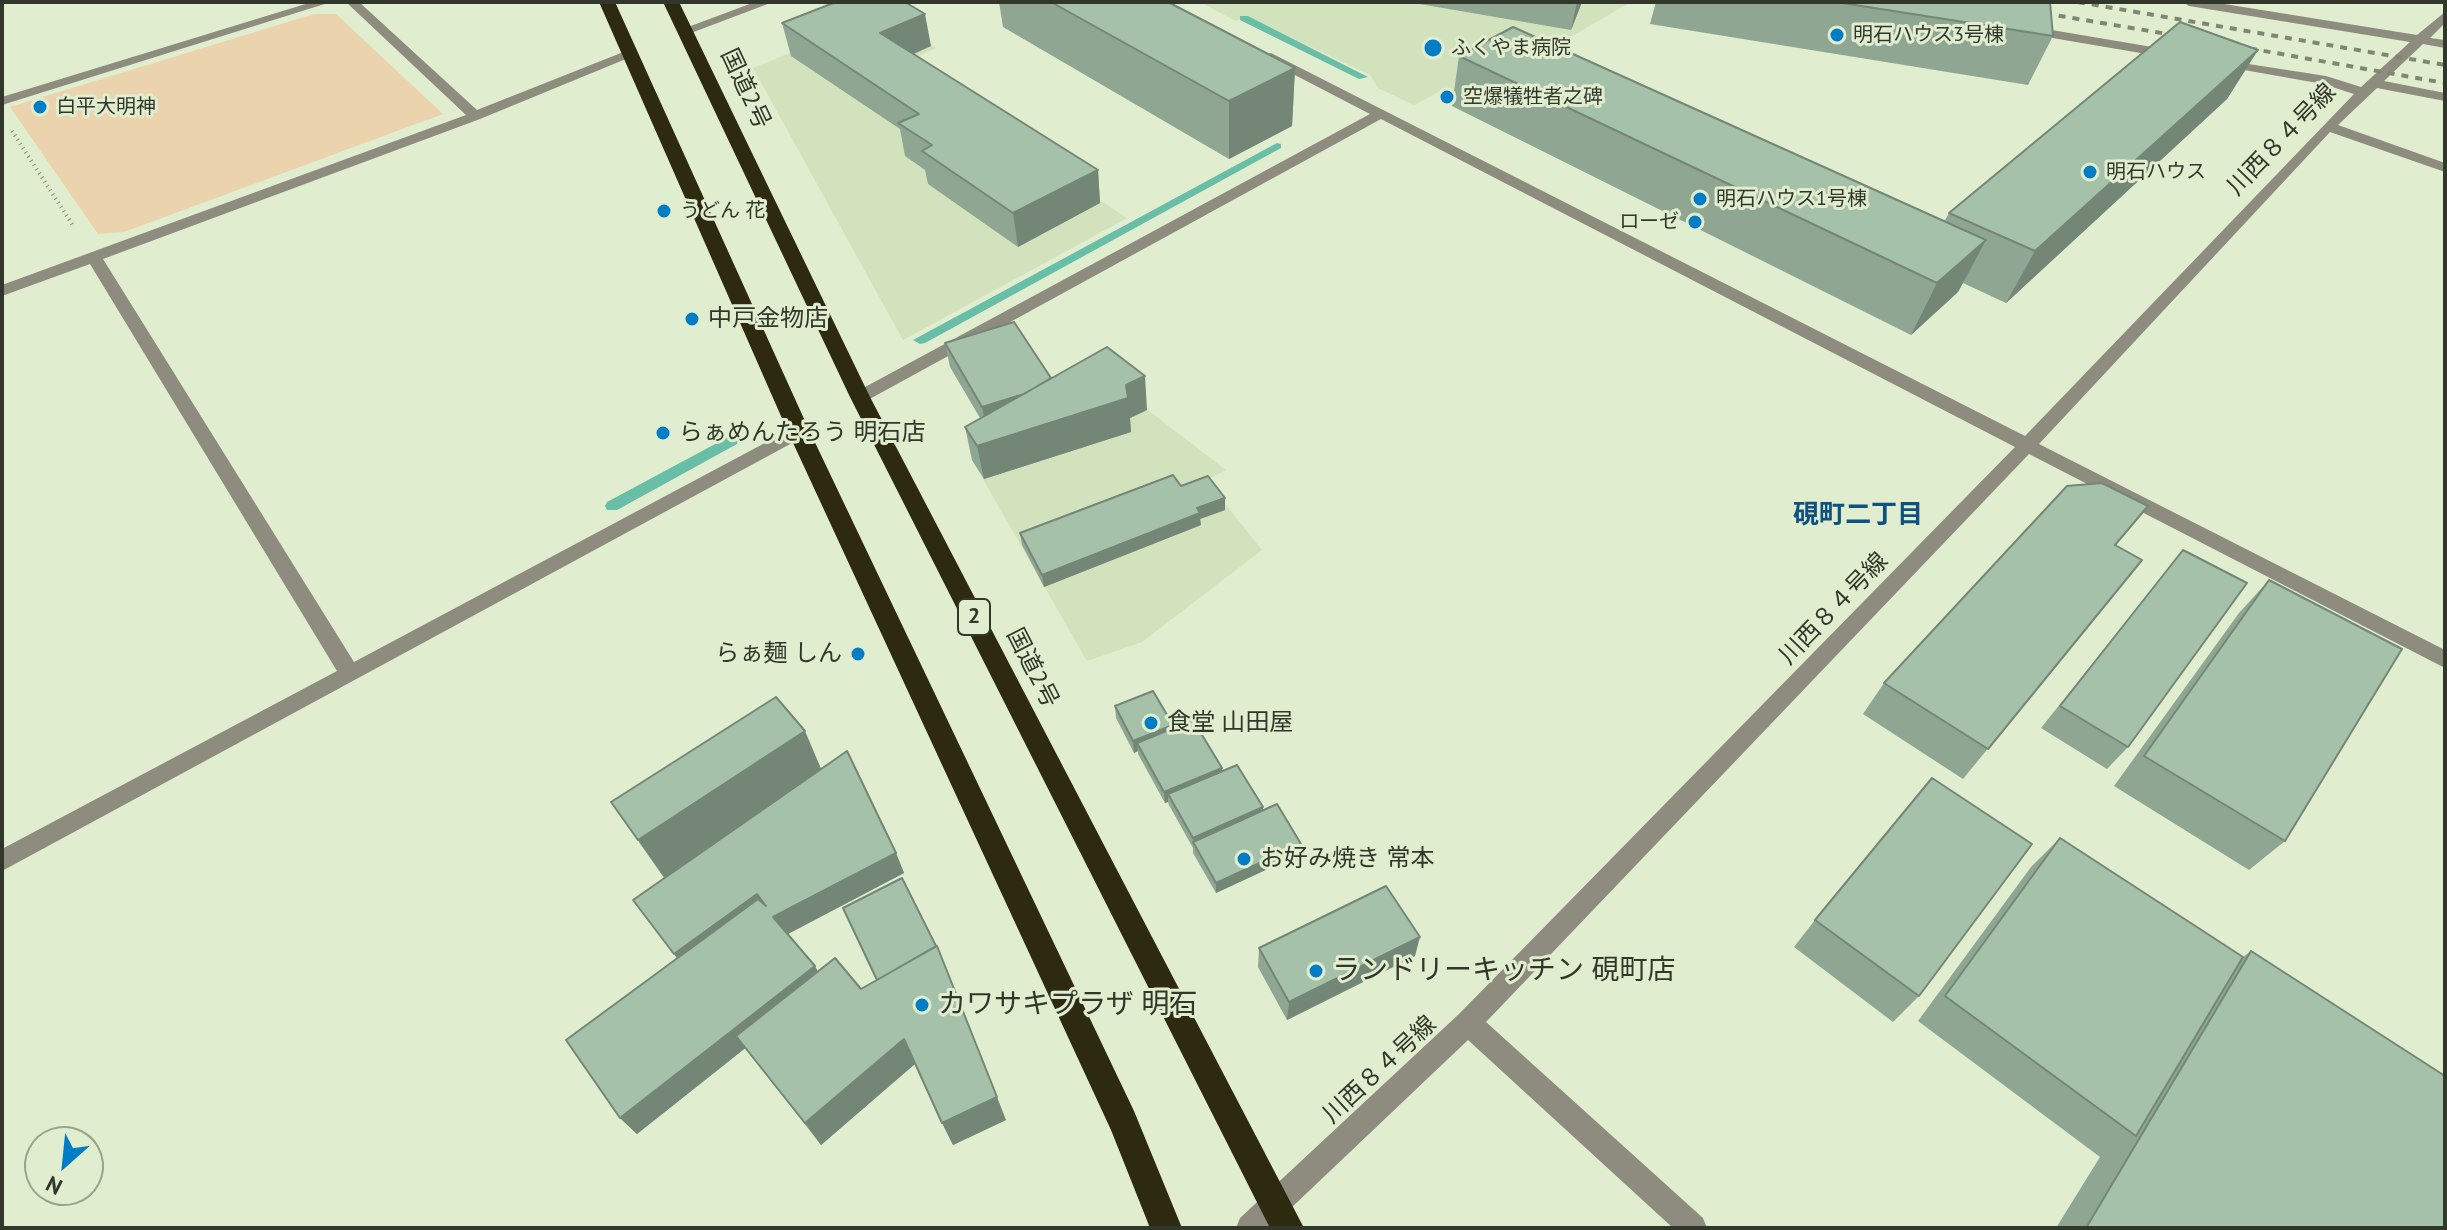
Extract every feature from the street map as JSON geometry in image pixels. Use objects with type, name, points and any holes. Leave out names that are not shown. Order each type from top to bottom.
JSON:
[{"type":"highway","points":[[607,2],[799,432],[1123,1122],[1166,1228]]},
{"type":"highway","name":"国道2号","points":[[671,2],[860,397],[1288,1228]]},
{"type":"street","points":[[2,101],[325,2]]},
{"type":"street","points":[[352,2],[475,116]]},
{"type":"street","points":[[686,30],[767,2]]},
{"type":"street","points":[[2189,2],[2445,44]]},
{"type":"street","name":"川西８４号線","points":[[1250,1228],[1468,1023],[2027,446],[2328,126],[2445,16]]},
{"type":"street","points":[[2016,28],[2187,57]]},
{"type":"street","points":[[1259,51],[2027,446],[2196,529],[2445,660]]},
{"type":"street","points":[[2,291],[475,116],[631,54]]},
{"type":"street","points":[[2202,59],[2369,88],[2445,97]]},
{"type":"street","points":[[860,397],[1380,114]]},
{"type":"street","points":[[2328,126],[2445,168]]},
{"type":"street","points":[[94,258],[349,672]]},
{"type":"street","points":[[2,861],[799,432]]},
{"type":"street","points":[[1468,1023],[1693,1228]]},
{"type":"path","points":[[10,129],[94,258]]},
{"type":"shaded area","name":"ふくやま病院","points":[[1207,2],[1631,2],[1466,97],[1444,89],[1414,105],[1378,88],[1370,75],[1247,16],[1236,21],[1205,5]]},
{"type":"shaded area","points":[[314,14],[336,14],[443,114],[124,232],[98,234],[10,107]]},
{"type":"shaded area","points":[[883,15],[936,48],[896,67],[1127,218],[903,340],[753,68]]},
{"type":"shaded area","points":[[1110,381],[1226,470],[1206,480],[1262,550],[1142,642],[1087,661],[972,460]]},
{"type":"building","points":[[836,2],[905,2],[925,14],[880,33],[1098,170],[1013,213],[922,151],[932,145],[898,123],[919,114],[782,23]]},
{"type":"building","points":[[1051,2],[1168,2],[1295,68],[1229,101]]},
{"type":"building","points":[[1836,2],[2050,2],[2053,36]]},
{"type":"building","points":[[2180,22],[2258,50],[2035,251],[1949,213]]},
{"type":"building","points":[[1513,27],[1986,240],[1937,283],[1459,56]]},
{"type":"building","points":[[1014,322],[1051,378],[1024,394],[982,407],[945,343]]},
{"type":"building","points":[[1107,347],[1145,376],[1126,385],[1128,398],[977,446],[965,427]]},
{"type":"building","points":[[1173,475],[1181,486],[1208,476],[1225,498],[1197,508],[1200,513],[1042,575],[1020,533]]},
{"type":"building","points":[[2102,483],[2148,506],[2115,545],[2142,560],[1988,749],[1884,683],[2067,486]]},
{"type":"building","points":[[2183,550],[2247,583],[2128,747],[2060,706]]},
{"type":"building","points":[[2269,580],[2402,649],[2285,841],[2144,756]]},
{"type":"building","points":[[1153,691],[1173,725],[1133,741],[1115,706]]},
{"type":"building","points":[[776,697],[805,731],[638,840],[611,802]]},
{"type":"building","points":[[1193,720],[1222,768],[1164,792],[1137,743]]},
{"type":"building","points":[[847,751],[896,853],[773,917],[815,966],[620,1118],[566,1040],[758,899],[766,906],[757,894],[674,954],[633,900]]},
{"type":"building","points":[[1237,765],[1263,807],[1193,838],[1168,794]]},
{"type":"building","points":[[1932,778],[2032,844],[1919,996],[1815,920]]},
{"type":"building","points":[[1277,804],[1301,844],[1216,883],[1193,842]]},
{"type":"building","points":[[2060,838],[2243,957],[2136,1136],[1945,996]]},
{"type":"building","points":[[902,878],[936,946],[877,980],[843,908]]},
{"type":"building","points":[[1386,886],[1420,937],[1289,1002],[1259,948]]},
{"type":"building","points":[[937,946],[997,1097],[942,1123],[904,1039],[805,1123],[736,1036],[835,958],[861,989]]},
{"type":"building","points":[[2251,951],[2445,1076],[2445,1228],[2086,1228]]},
{"type":"waterway","points":[[1244,18],[1363,77]]},
{"type":"waterway","points":[[920,340],[1277,146]]},
{"type":"waterway","points":[[612,506],[732,440]]},
{"type":"railway","points":[[2078,2],[2445,65]]},
{"type":"railway","points":[[2031,11],[2185,37]]},
{"type":"railway","points":[[2236,46],[2445,83]]},
{"type":"place","name":"明石ハウス3号棟","points":[[1837,35]]},
{"type":"place","name":"ふくやま病院","points":[[1433,48]]},
{"type":"place","name":"空爆犠牲者之碑","points":[[1447,97]]},
{"type":"place","name":"白平大明神","points":[[40,107]]},
{"type":"place","name":"明石ハウス","points":[[2090,172]]},
{"type":"place","name":"明石ハウス1号棟","points":[[1700,199]]},
{"type":"place","name":"うどん 花","points":[[664,211]]},
{"type":"place","name":"ローゼ","points":[[1695,222]]},
{"type":"place","name":"中戸金物店","points":[[692,319]]},
{"type":"place","name":"らぁめんたろう 明石店","points":[[663,433]]},
{"type":"place","name":"らぁ麺 しん","points":[[858,654]]},
{"type":"place","name":"食堂 山田屋","points":[[1151,723]]},
{"type":"place","name":"お好み焼き 常本","points":[[1244,859]]},
{"type":"place","name":"ランドリーキッチン 硯町店","points":[[1316,971]]},
{"type":"place","name":"カワサキプラザ 明石","points":[[922,1005]]},
{"type":"district","name":"硯町二丁目","points":[[1858,516]]}]
